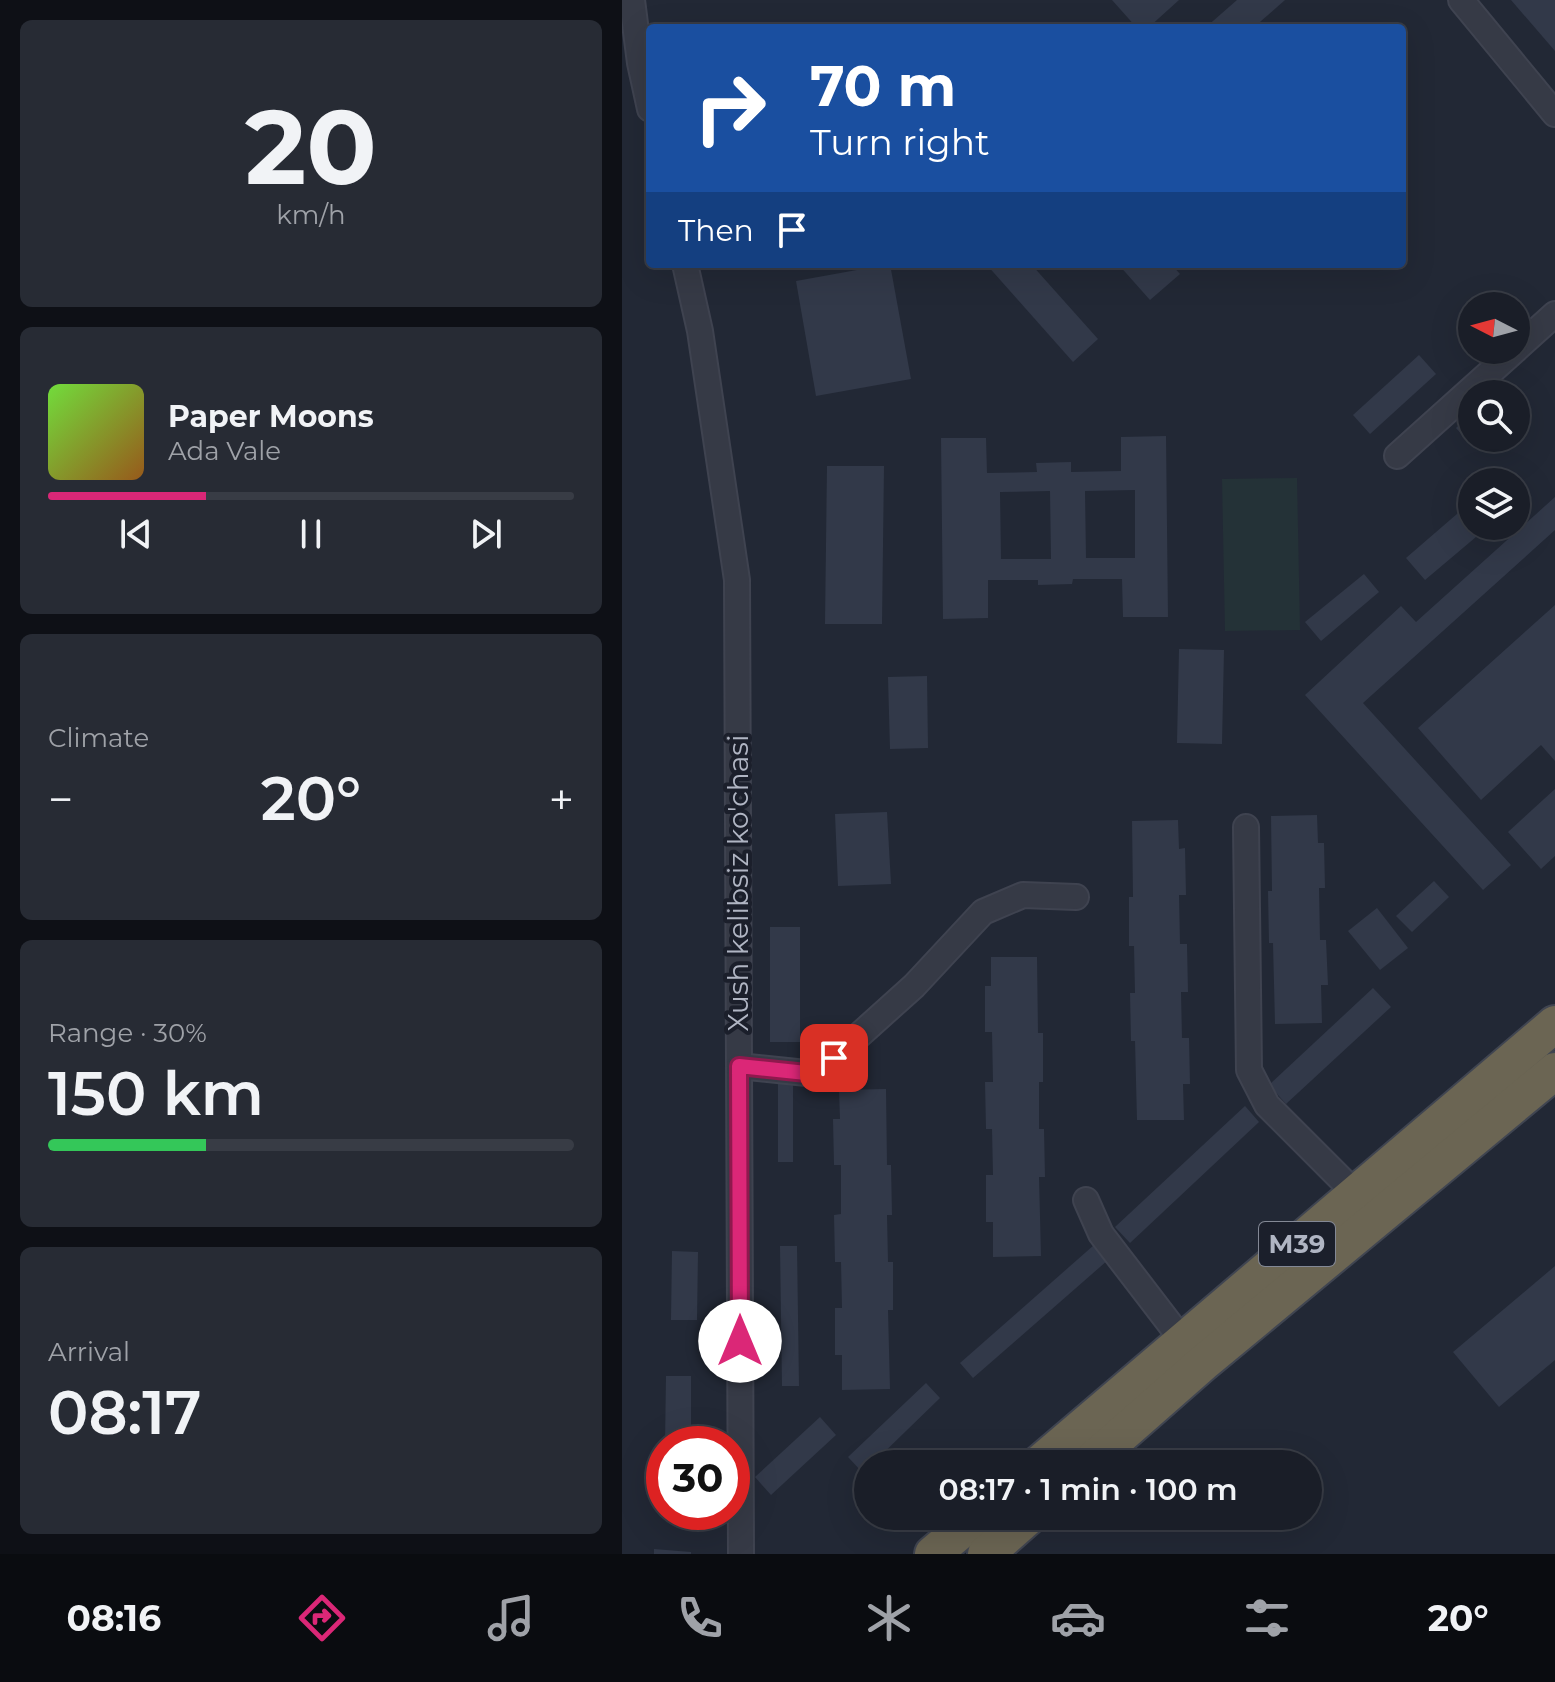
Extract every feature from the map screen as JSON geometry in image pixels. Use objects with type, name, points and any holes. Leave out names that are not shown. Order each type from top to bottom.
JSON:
[{"type":"highway","name":"M39","points":[[1055,1450],[1555,1024]]},
{"type":"highway","name":"M39","points":[[1104,1450],[1203,1363],[1555,1071]]},
{"type":"highway","points":[[933,1554],[961,1530]]},
{"type":"highway","points":[[986,1554],[1013,1530]]},
{"type":"street","points":[[632,0],[631,63],[646,99]]},
{"type":"street","points":[[1461,0],[1555,114]]},
{"type":"street","name":"Xush kelibsiz ko'chasi","points":[[686,268],[700,331],[737,580],[741,1554]]},
{"type":"street","points":[[1530,336],[1555,314]]},
{"type":"street","points":[[1397,456],[1498,364]]},
{"type":"street","points":[[1246,827],[1249,1070],[1267,1105],[1356,1194]]},
{"type":"street","points":[[739,1066],[816,1074],[914,986],[983,912],[1023,895],[1076,897]]},
{"type":"street","points":[[1086,1200],[1101,1234],[1183,1341]]},
{"type":"shaded area","points":[[1297,478],[1300,630],[1225,631],[1222,479]]},
{"type":"building","points":[[1112,0],[1179,0],[1152,24],[1133,24]]},
{"type":"building","points":[[1237,0],[1285,0],[1258,24],[1210,24]]},
{"type":"building","points":[[1511,0],[1555,0],[1555,51]]},
{"type":"building","points":[[868,268],[891,268],[911,379],[816,396],[796,281]]},
{"type":"building","points":[[990,268],[1035,268],[1098,339],[1073,362]]},
{"type":"building","points":[[1122,268],[1175,268],[1180,274],[1150,300]]},
{"type":"building","points":[[1419,355],[1436,374],[1370,434],[1353,415]]},
{"type":"building","points":[[1166,436],[1168,617],[1123,617],[1122,579],[1073,579],[1072,584],[1038,585],[1038,580],[988,580],[988,618],[943,619],[941,438],[986,438],[987,473],[1037,472],[1036,463],[1071,462],[1071,472],[1121,471],[1121,437]],"holes":[[[1135,490],[1135,558],[1086,558],[1085,491]],[[1050,491],[1051,559],[1001,559],[1000,492]]]},
{"type":"building","points":[[827,466],[884,466],[882,624],[825,624]]},
{"type":"building","points":[[1555,497],[1555,530],[1363,703],[1511,865],[1483,890],[1305,695],[1401,606],[1416,622],[1507,540],[1530,540],[1530,519]]},
{"type":"building","points":[[1458,513],[1458,540],[1472,540],[1425,580],[1406,558]]},
{"type":"building","points":[[1364,574],[1379,592],[1321,641],[1305,622]]},
{"type":"building","points":[[1555,605],[1555,761],[1541,745],[1481,800],[1418,728]]},
{"type":"building","points":[[1179,649],[1224,650],[1222,744],[1177,743]]},
{"type":"building","points":[[927,676],[928,748],[890,749],[888,677]]},
{"type":"building","points":[[1555,789],[1555,856],[1541,869],[1508,832]]},
{"type":"building","points":[[887,812],[891,884],[838,886],[835,814]]},
{"type":"building","points":[[1317,815],[1318,843],[1324,843],[1325,888],[1319,888],[1320,940],[1326,940],[1328,985],[1321,985],[1322,1023],[1275,1024],[1268,891],[1272,891],[1271,816]]},
{"type":"building","points":[[1178,820],[1179,849],[1185,848],[1186,895],[1179,895],[1180,944],[1187,944],[1188,992],[1181,992],[1182,1038],[1189,1038],[1190,1084],[1183,1084],[1184,1120],[1137,1120],[1130,993],[1135,993],[1134,946],[1129,946],[1129,897],[1133,897],[1132,821]]},
{"type":"building","points":[[1434,881],[1449,897],[1412,932],[1396,916]]},
{"type":"building","points":[[1377,908],[1408,948],[1380,970],[1348,931]]},
{"type":"building","points":[[770,927],[800,927],[800,1042],[770,1042]]},
{"type":"building","points":[[991,957],[1037,957],[1038,1033],[1043,1033],[1039,1129],[1044,1129],[1045,1177],[1039,1177],[1041,1256],[993,1257],[993,1222],[986,1222],[986,1175],[993,1175],[992,1129],[986,1129],[985,1082],[993,1082],[992,1032],[985,1032],[985,986],[991,986]]},
{"type":"building","points":[[1373,988],[1391,1007],[1286,1104],[1269,1085]]},
{"type":"building","points":[[778,1083],[793,1083],[793,1162],[778,1162]]},
{"type":"building","points":[[886,1089],[887,1165],[891,1165],[892,1215],[887,1215],[888,1262],[893,1262],[893,1310],[888,1310],[890,1389],[842,1390],[842,1355],[835,1355],[835,1308],[842,1308],[841,1262],[835,1262],[834,1215],[841,1214],[841,1165],[834,1165],[833,1119],[840,1119],[839,1090]]},
{"type":"building","points":[[1245,1106],[1259,1122],[1130,1243],[1115,1227]]},
{"type":"building","points":[[1094,1245],[1108,1260],[973,1378],[960,1363]]},
{"type":"building","points":[[780,1246],[797,1246],[799,1386],[782,1386]]},
{"type":"building","points":[[672,1251],[698,1252],[697,1320],[671,1320]]},
{"type":"building","points":[[1555,1266],[1555,1360],[1499,1407],[1453,1352]]},
{"type":"building","points":[[666,1376],[691,1376],[691,1426],[665,1426]]},
{"type":"building","points":[[926,1383],[940,1398],[886,1450],[855,1450]]},
{"type":"building","points":[[820,1417],[836,1435],[771,1495],[755,1477]]},
{"type":"building","points":[[654,1549],[691,1552],[691,1554],[654,1554]]},
{"type":"route","points":[[740,1341],[739,1066],[816,1074],[834,1058]]}]
